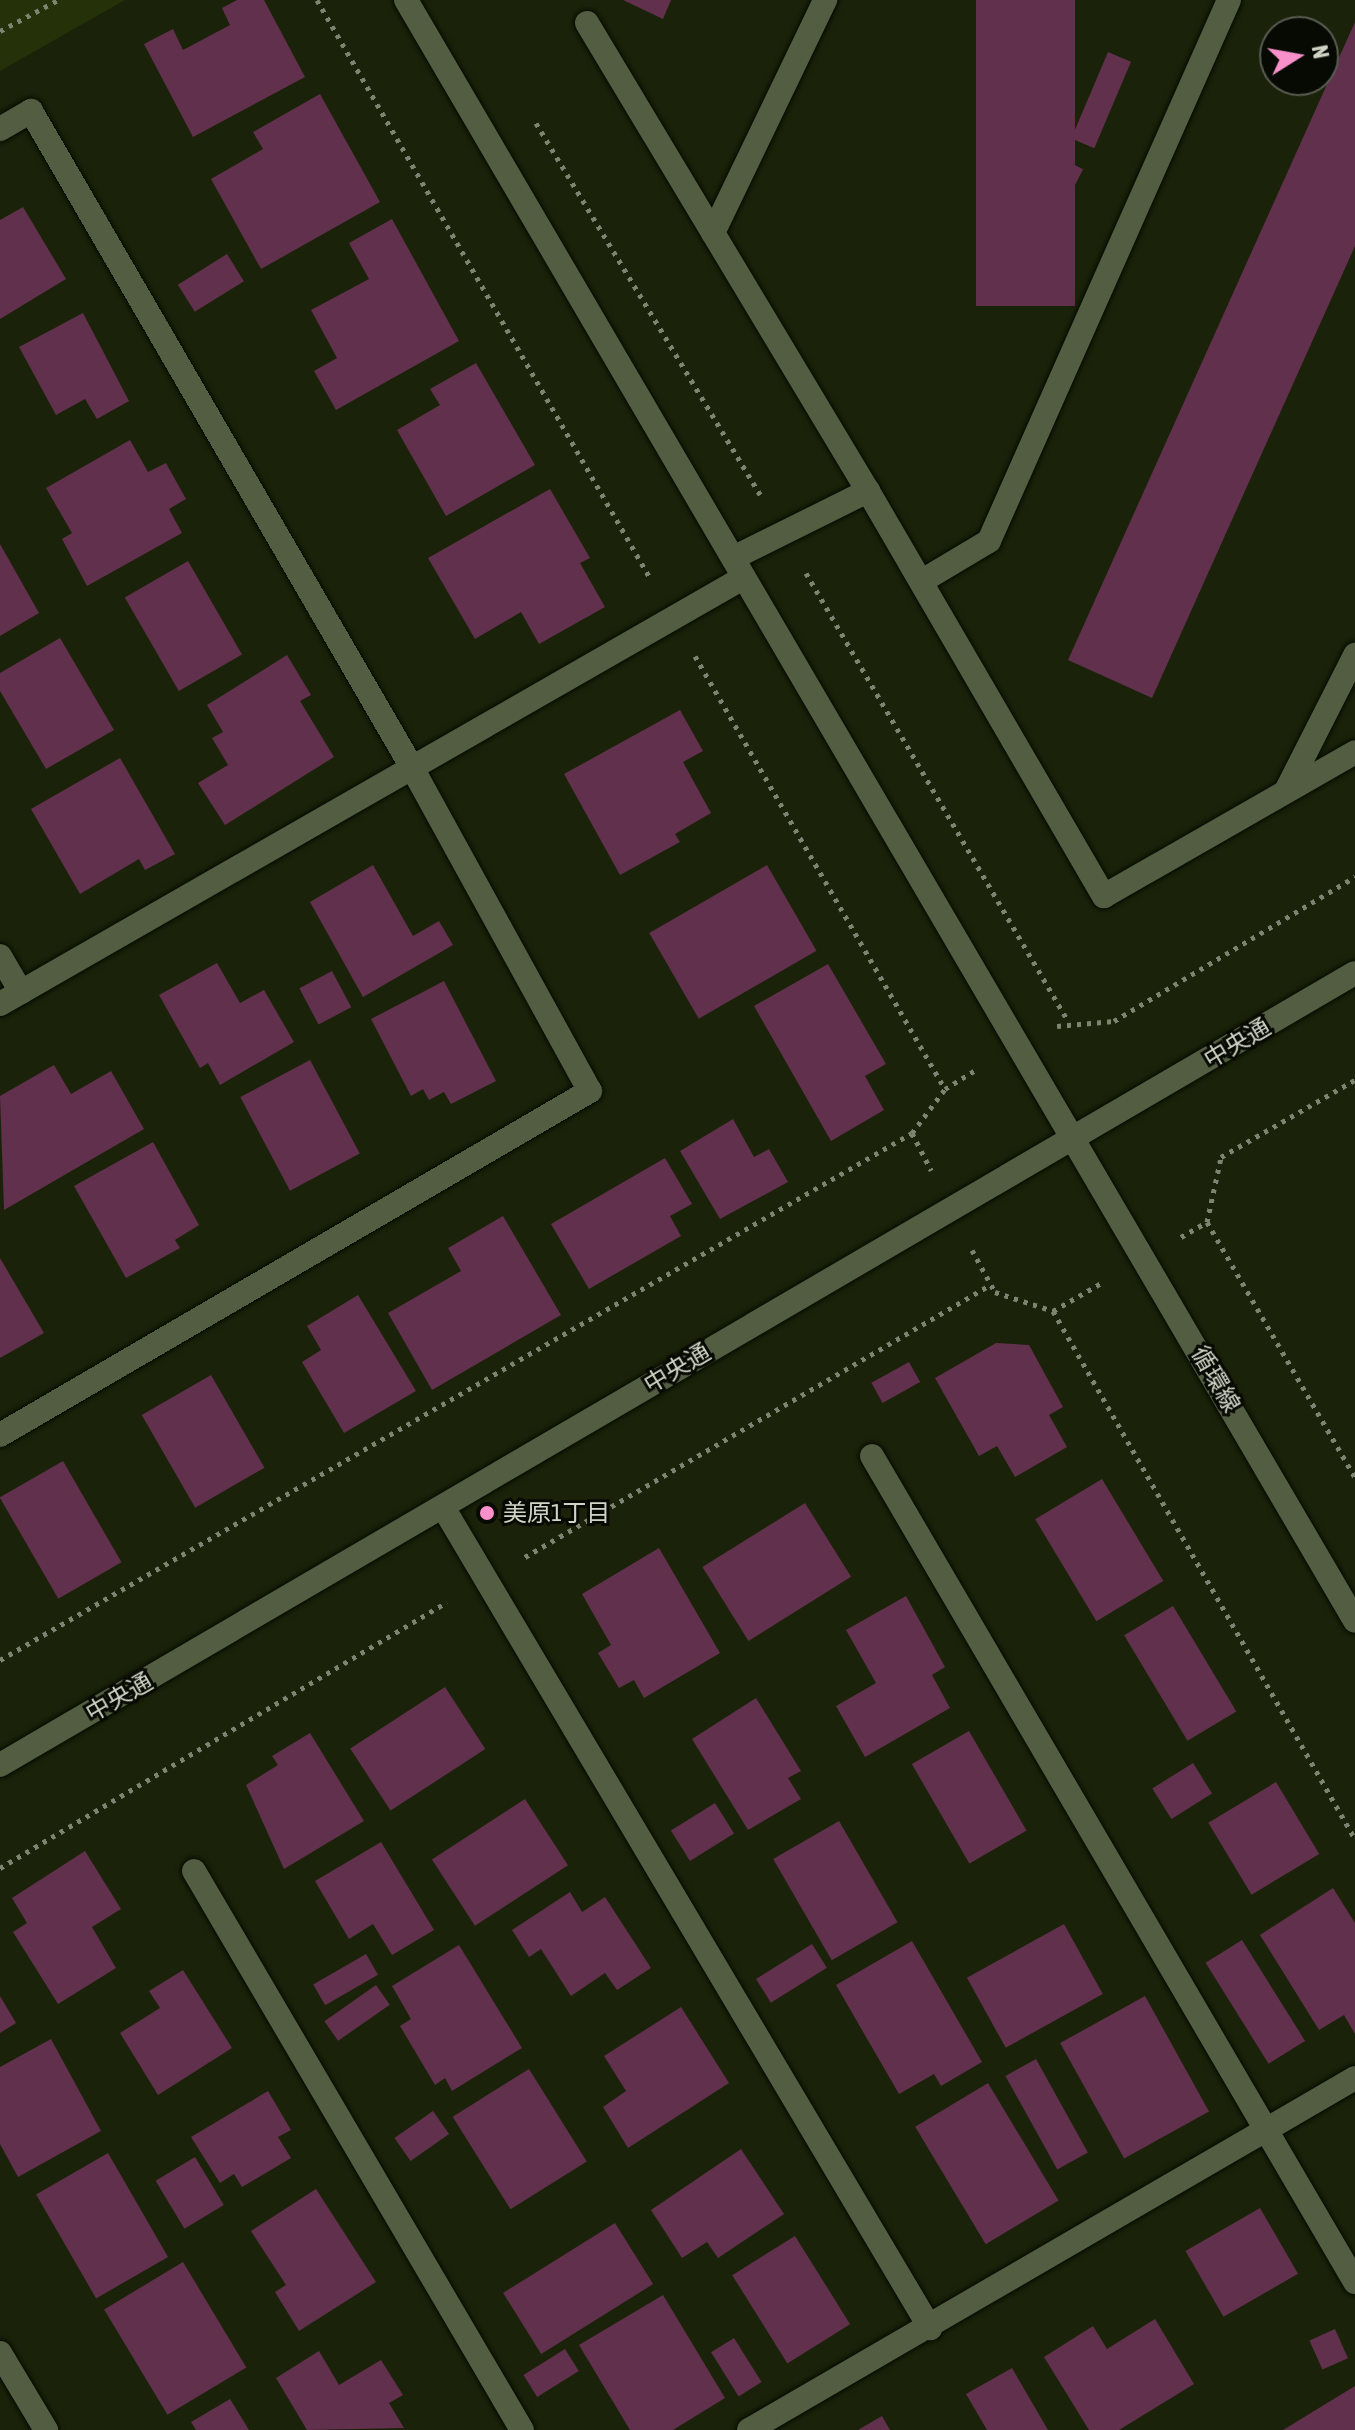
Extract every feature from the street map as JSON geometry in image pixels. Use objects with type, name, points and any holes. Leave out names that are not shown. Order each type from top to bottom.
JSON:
[{"type":"street","name":"循環線","points":[[406,0],[1146,1257],[1355,1621]]},
{"type":"street","points":[[713,233],[825,0]]},
{"type":"street","points":[[922,581],[989,541],[1229,0]]},
{"type":"street","points":[[587,23],[922,581],[1104,896],[1355,752]]},
{"type":"street","points":[[0,129],[31,111],[410,764],[590,1091],[0,1435]]},
{"type":"street","points":[[0,956],[10,998],[410,764],[673,617],[738,568],[868,491]]},
{"type":"street","points":[[1286,791],[1355,655]]},
{"type":"street","name":"中央通","points":[[0,1765],[1355,973]]},
{"type":"street","points":[[872,1456],[1355,2282]]},
{"type":"street","points":[[443,1507],[930,2328]]},
{"type":"street","points":[[194,1871],[522,2430]]},
{"type":"street","points":[[749,2430],[1268,2132],[1355,2078]]},
{"type":"street","points":[[0,2353],[46,2430]]},
{"type":"path","points":[[0,31],[58,0]]},
{"type":"path","points":[[317,0],[945,1089]]},
{"type":"path","points":[[912,1133],[945,1089],[1018,1043],[1068,1021],[1114,1021],[1355,877]]},
{"type":"path","points":[[1355,1080],[1221,1157],[1207,1222],[1355,1477]]},
{"type":"path","points":[[1146,1257],[1207,1222]]},
{"type":"path","points":[[1053,1311],[1355,1839]]},
{"type":"green space","points":[[0,0],[125,0],[0,71]]},
{"type":"building","points":[[237,0],[264,0],[305,77],[193,137],[144,44],[173,29],[183,50],[230,25],[222,8]]},
{"type":"building","points":[[623,0],[671,0],[663,19]]},
{"type":"building","points":[[976,0],[1075,0],[1075,306],[976,306]]},
{"type":"building","points":[[1355,22],[1355,246],[1152,698],[1068,660],[1322,96],[1339,96],[1339,58]]},
{"type":"building","points":[[1108,52],[1131,62],[1094,148],[1071,139]]},
{"type":"building","points":[[320,94],[380,202],[261,269],[211,179],[263,149],[253,132]]},
{"type":"building","points":[[1059,157],[1083,169],[1035,264],[1011,251]]},
{"type":"building","points":[[23,207],[66,279],[0,319],[0,220]]},
{"type":"building","points":[[392,219],[459,341],[336,410],[314,371],[337,358],[311,310],[369,279],[349,243]]},
{"type":"building","points":[[227,254],[244,281],[195,312],[178,285]]},
{"type":"building","points":[[83,313],[129,401],[97,419],[85,399],[56,415],[19,347]]},
{"type":"building","points":[[476,363],[535,465],[446,516],[397,430],[440,405],[430,389]]},
{"type":"building","points":[[130,440],[148,472],[166,463],[186,499],[169,509],[182,533],[87,586],[62,539],[72,533],[46,488]]},
{"type":"building","points":[[550,489],[590,558],[580,563],[605,607],[539,644],[521,612],[475,639],[428,558]]},
{"type":"building","points":[[0,544],[39,613],[0,636]]},
{"type":"building","points":[[188,561],[242,655],[179,691],[125,598]]},
{"type":"building","points":[[60,638],[114,730],[46,769],[0,691],[0,673]]},
{"type":"building","points":[[287,655],[311,695],[300,701],[334,757],[225,825],[198,783],[228,765],[212,738],[223,732],[207,705]]},
{"type":"building","points":[[680,710],[703,751],[683,762],[711,813],[675,834],[680,842],[620,875],[564,774]]},
{"type":"building","points":[[120,758],[175,854],[145,870],[139,859],[80,894],[31,809]]},
{"type":"building","points":[[373,865],[413,936],[439,921],[453,945],[363,997],[310,902]]},
{"type":"building","points":[[767,865],[816,951],[699,1019],[649,933]]},
{"type":"building","points":[[217,963],[240,1003],[264,990],[294,1042],[220,1085],[208,1063],[200,1068],[159,995]]},
{"type":"building","points":[[828,964],[886,1064],[865,1076],[884,1110],[831,1141],[754,1006]]},
{"type":"building","points":[[332,971],[351,1007],[319,1025],[299,988]]},
{"type":"building","points":[[444,981],[496,1081],[451,1104],[444,1092],[429,1100],[423,1089],[411,1096],[371,1019]]},
{"type":"building","points":[[310,1060],[360,1154],[290,1191],[240,1097]]},
{"type":"building","points":[[54,1065],[71,1094],[111,1071],[144,1129],[4,1210],[0,1096]]},
{"type":"building","points":[[733,1119],[754,1157],[769,1149],[788,1182],[720,1219],[680,1151]]},
{"type":"building","points":[[153,1142],[199,1225],[175,1240],[180,1248],[126,1278],[74,1186]]},
{"type":"building","points":[[665,1158],[692,1204],[670,1216],[681,1236],[589,1289],[551,1224]]},
{"type":"building","points":[[503,1216],[561,1315],[432,1390],[388,1313],[461,1271],[448,1248]]},
{"type":"building","points":[[0,1258],[44,1333],[0,1358]]},
{"type":"building","points":[[358,1295],[416,1391],[344,1433],[302,1362],[321,1350],[307,1326]]},
{"type":"building","points":[[996,1343],[1029,1345],[1063,1407],[1049,1415],[1067,1447],[1015,1477],[997,1446],[979,1456],[935,1378]]},
{"type":"building","points":[[909,1362],[920,1382],[883,1403],[871,1383]]},
{"type":"building","points":[[211,1375],[264,1468],[195,1508],[142,1415]]},
{"type":"building","points":[[63,1461],[122,1562],[58,1599],[0,1497]]},
{"type":"building","points":[[1102,1479],[1163,1581],[1096,1621],[1035,1519]]},
{"type":"building","points":[[805,1503],[851,1577],[748,1641],[702,1567]]},
{"type":"building","points":[[659,1548],[720,1653],[644,1698],[634,1680],[619,1688],[598,1653],[611,1645],[582,1594]]},
{"type":"building","points":[[906,1596],[945,1667],[932,1675],[950,1708],[865,1757],[836,1706],[876,1683],[846,1630]]},
{"type":"building","points":[[1173,1606],[1236,1711],[1187,1741],[1124,1635]]},
{"type":"building","points":[[445,1687],[485,1749],[391,1811],[350,1749]]},
{"type":"building","points":[[756,1698],[801,1771],[788,1778],[801,1799],[748,1830],[692,1739]]},
{"type":"building","points":[[969,1731],[1026,1831],[969,1864],[912,1764]]},
{"type":"building","points":[[310,1733],[364,1821],[284,1869],[246,1785],[278,1765],[272,1756]]},
{"type":"building","points":[[1193,1763],[1212,1794],[1171,1819],[1152,1788]]},
{"type":"building","points":[[1276,1782],[1319,1854],[1252,1895],[1208,1823]]},
{"type":"building","points":[[525,1799],[568,1865],[475,1926],[432,1859]]},
{"type":"building","points":[[715,1803],[734,1834],[690,1861],[671,1831]]},
{"type":"building","points":[[839,1821],[898,1922],[832,1960],[773,1859]]},
{"type":"building","points":[[381,1842],[434,1930],[392,1955],[373,1924],[349,1939],[315,1881]]},
{"type":"building","points":[[85,1851],[121,1909],[92,1927],[116,1968],[58,2004],[13,1932],[27,1923],[12,1898]]},
{"type":"building","points":[[1333,1888],[1355,1923],[1355,2034],[1344,2015],[1319,2030],[1260,1935]]},
{"type":"building","points":[[570,1892],[582,1912],[605,1897],[651,1968],[617,1990],[605,1973],[571,1996],[541,1949],[529,1957],[512,1930]]},
{"type":"building","points":[[1064,1924],[1103,1994],[1006,2048],[967,1978]]},
{"type":"building","points":[[1242,1940],[1305,2041],[1269,2064],[1206,1963]]},
{"type":"building","points":[[912,1941],[982,2062],[941,2086],[934,2074],[899,2094],[836,1985]]},
{"type":"building","points":[[812,1944],[827,1968],[771,2003],[756,1979]]},
{"type":"building","points":[[459,1945],[522,2048],[452,2091],[445,2078],[435,2085],[400,2026],[411,2019],[392,1986]]},
{"type":"building","points":[[366,1954],[378,1975],[325,2005],[313,1984]]},
{"type":"building","points":[[183,1970],[232,2048],[158,2095],[120,2033],[160,2008],[149,1991]]},
{"type":"building","points":[[376,1985],[390,2005],[338,2041],[324,2021]]},
{"type":"building","points":[[0,1996],[16,2023],[0,2033]]},
{"type":"building","points":[[1145,1996],[1209,2111],[1124,2158],[1060,2043]]},
{"type":"building","points":[[681,2007],[729,2083],[628,2148],[603,2107],[626,2091],[604,2056]]},
{"type":"building","points":[[51,2039],[101,2131],[18,2177],[0,2144],[0,2067]]},
{"type":"building","points":[[1036,2059],[1088,2153],[1057,2170],[1005,2076]]},
{"type":"building","points":[[529,2069],[587,2161],[510,2209],[453,2117]]},
{"type":"building","points":[[988,2083],[1059,2200],[986,2244],[915,2127]]},
{"type":"building","points":[[268,2091],[291,2130],[278,2137],[291,2158],[242,2187],[234,2174],[220,2183],[191,2137]]},
{"type":"building","points":[[433,2111],[449,2134],[411,2161],[394,2138]]},
{"type":"building","points":[[741,2149],[784,2214],[718,2258],[707,2242],[682,2258],[651,2210]]},
{"type":"building","points":[[108,2153],[168,2257],[96,2298],[36,2194]]},
{"type":"building","points":[[195,2157],[224,2205],[184,2229],[156,2181]]},
{"type":"building","points":[[316,2189],[376,2282],[299,2331],[275,2292],[286,2285],[251,2231]]},
{"type":"building","points":[[1260,2208],[1298,2274],[1224,2317],[1186,2251]]},
{"type":"building","points":[[615,2223],[653,2284],[541,2354],[503,2293]]},
{"type":"building","points":[[795,2236],[850,2324],[787,2363],[732,2275]]},
{"type":"building","points":[[183,2262],[246,2367],[167,2415],[104,2309]]},
{"type":"building","points":[[663,2295],[725,2398],[673,2430],[630,2430],[579,2345]]},
{"type":"building","points":[[1155,2319],[1194,2384],[1119,2430],[1089,2430],[1044,2357],[1093,2326],[1107,2349]]},
{"type":"building","points":[[1335,2329],[1348,2358],[1322,2370],[1309,2340]]},
{"type":"building","points":[[734,2338],[762,2382],[739,2396],[711,2352]]},
{"type":"building","points":[[565,2349],[579,2371],[537,2397],[523,2375]]},
{"type":"building","points":[[319,2351],[339,2385],[381,2360],[403,2395],[389,2403],[404,2428],[307,2430],[276,2378]]},
{"type":"building","points":[[1012,2368],[1048,2430],[987,2430],[966,2394]]},
{"type":"building","points":[[1355,2386],[1355,2430],[1283,2430]]},
{"type":"building","points":[[230,2399],[249,2430],[196,2430],[191,2422]]},
{"type":"building","points":[[882,2416],[890,2430],[858,2430]]},
{"type":"place","name":"美原1丁目","points":[[487,1513]]}]
